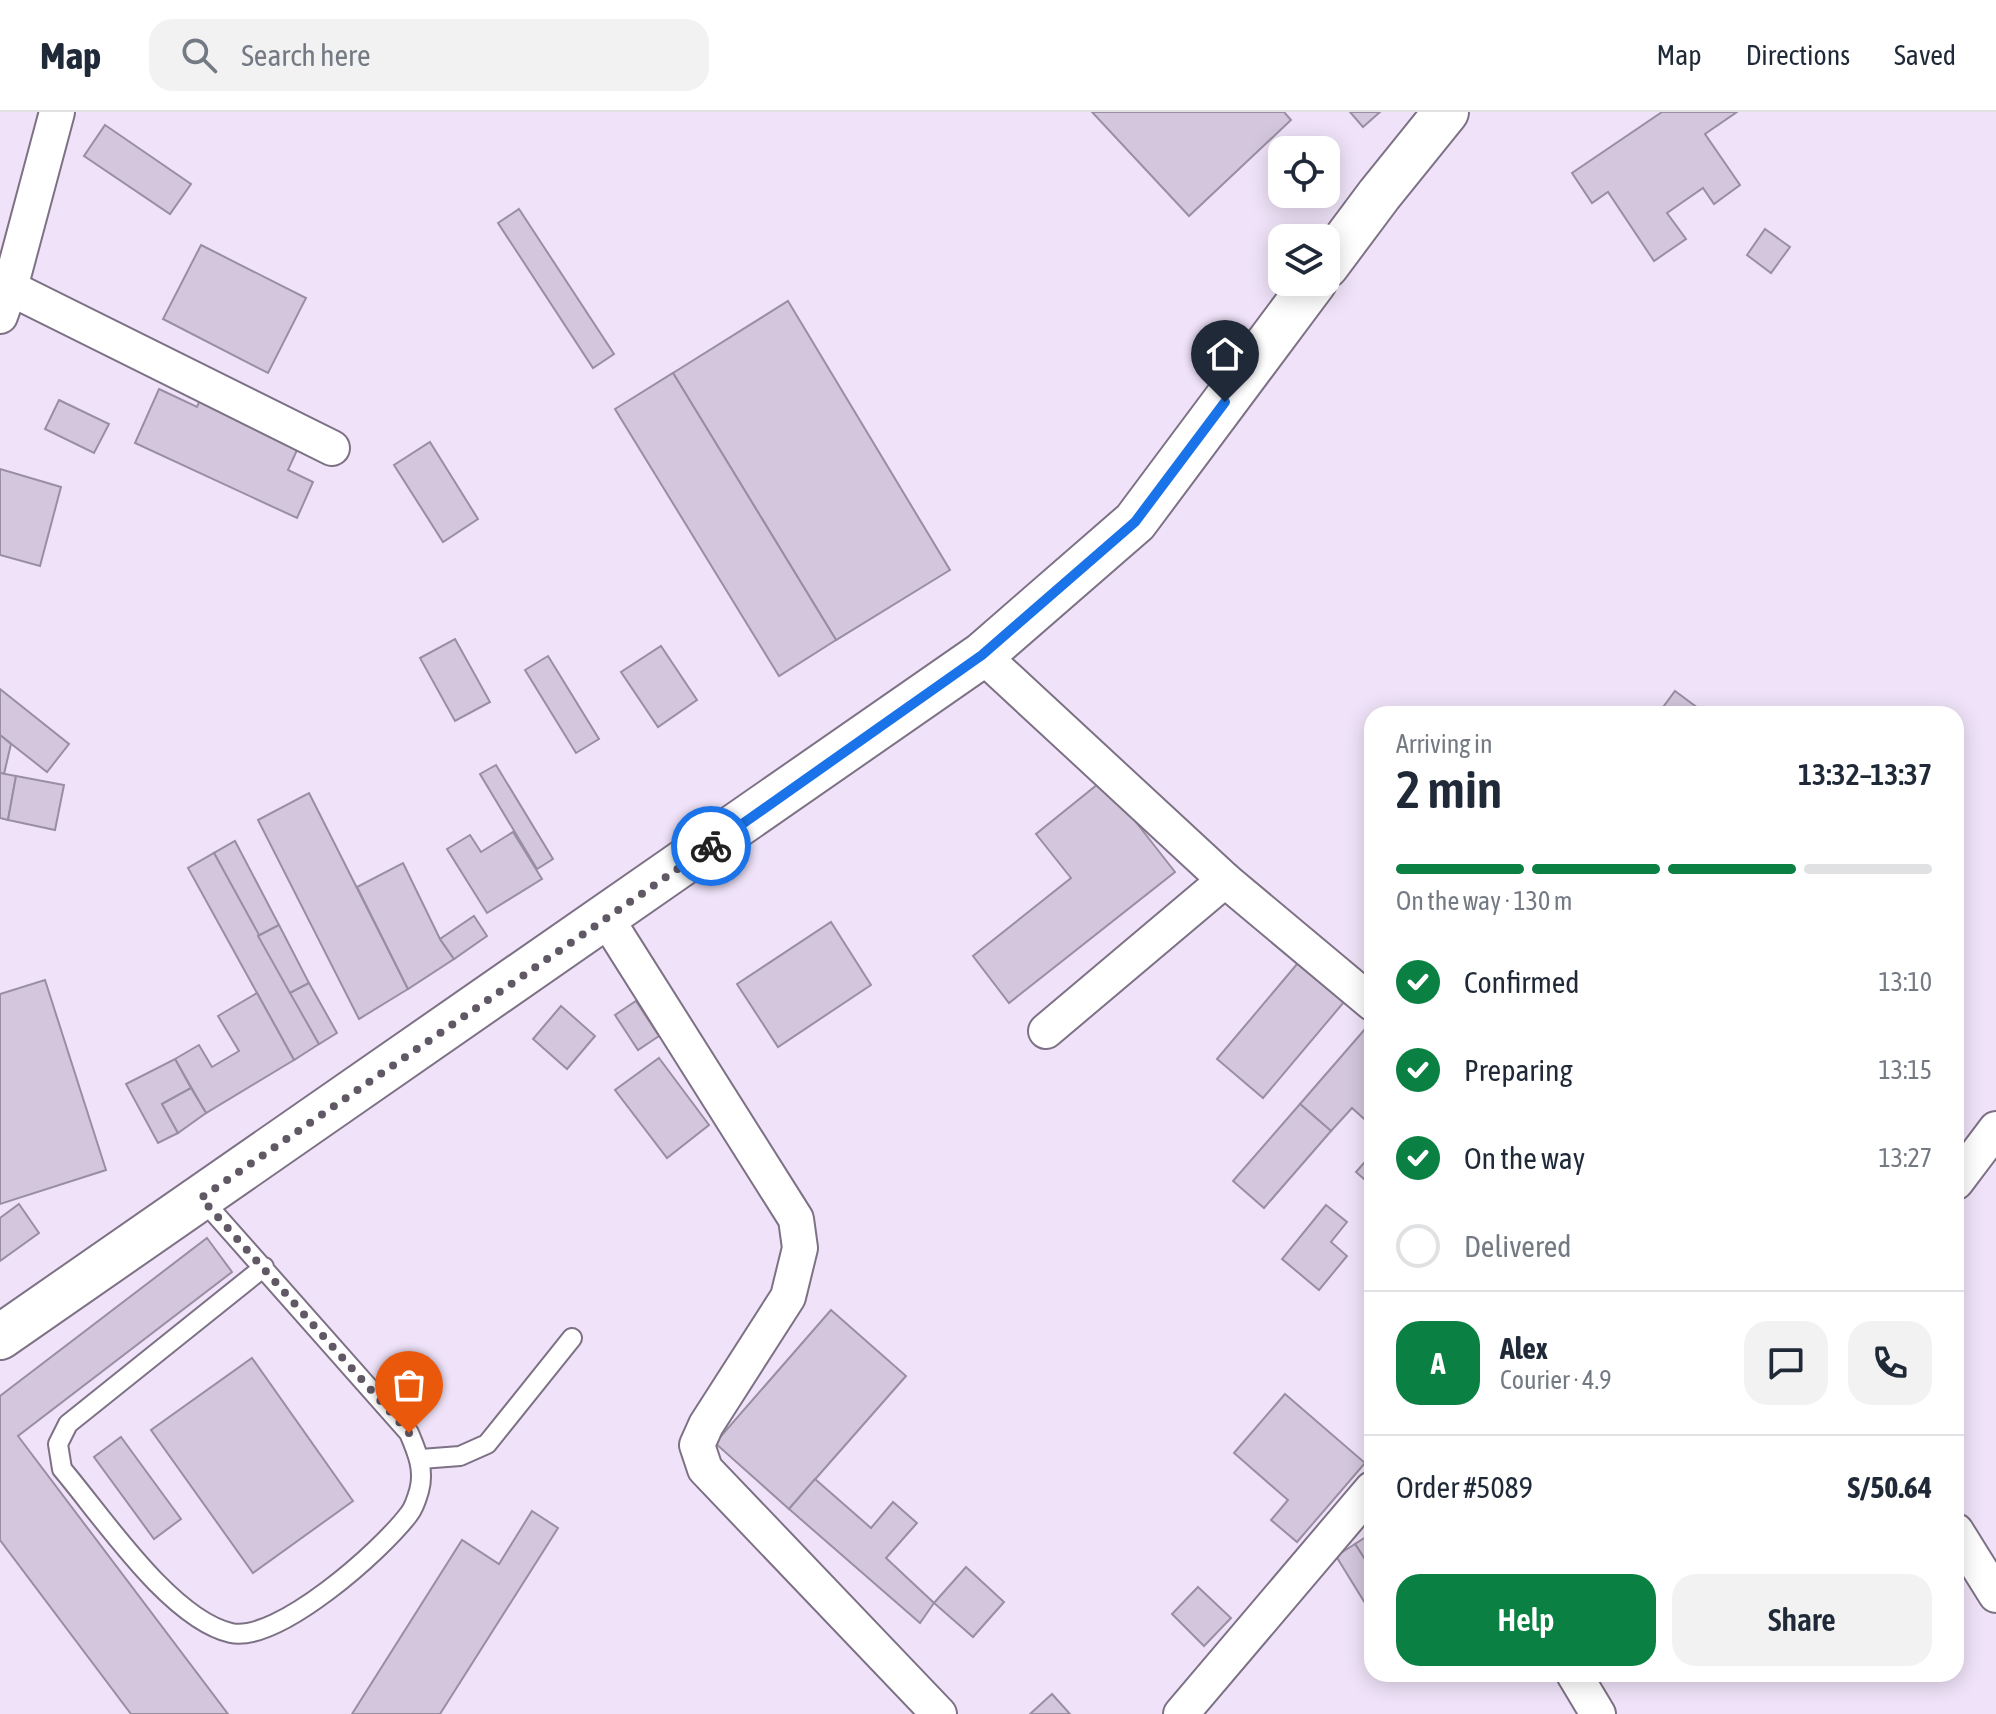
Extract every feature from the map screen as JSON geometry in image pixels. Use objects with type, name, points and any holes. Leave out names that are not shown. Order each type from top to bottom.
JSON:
[{"type":"main road","points":[[1340,247],[1446,112]]},
{"type":"main road","points":[[0,1337],[982,655],[1135,522],[1304,296]]},
{"type":"street","points":[[57,112],[5,302],[332,448]]},
{"type":"street","points":[[982,655],[1225,880],[1364,996]]},
{"type":"street","points":[[1046,1031],[1225,880]]},
{"type":"street","points":[[606,918],[796,1219],[800,1248],[788,1297],[706,1425],[697,1445],[705,1469],[939,1714]]},
{"type":"street","points":[[1964,1171],[1996,1129]]},
{"type":"street","points":[[1181,1714],[1364,1498]]},
{"type":"street","points":[[1964,1544],[1996,1595]]},
{"type":"street","points":[[1579,1682],[1598,1714]]},
{"type":"lane","points":[[201,1198],[264,1267],[409,1433],[421,1459],[420,1488],[411,1512],[357,1567],[300,1611],[264,1630],[233,1634],[198,1619],[159,1586],[62,1469],[58,1444],[68,1424],[264,1267]]},
{"type":"lane","points":[[421,1459],[460,1456],[487,1444],[572,1338]]},
{"type":"building","points":[[1092,112],[1284,112],[1291,120],[1274,136],[1268,136],[1268,142],[1189,216]]},
{"type":"building","points":[[1350,112],[1380,112],[1363,127]]},
{"type":"building","points":[[1662,112],[1737,112],[1705,134],[1740,185],[1714,204],[1703,188],[1667,213],[1686,239],[1654,261],[1608,192],[1592,203],[1572,173]]},
{"type":"building","points":[[105,125],[191,184],[170,214],[84,156]]},
{"type":"building","points":[[519,209],[614,354],[593,368],[498,223]]},
{"type":"building","points":[[1765,229],[1790,247],[1771,273],[1747,255]]},
{"type":"building","points":[[201,245],[306,298],[268,373],[163,319]]},
{"type":"building","points":[[788,301],[950,570],[836,640],[673,373]]},
{"type":"building","points":[[673,373],[836,640],[779,676],[615,409]]},
{"type":"building","points":[[159,389],[197,407],[203,393],[302,439],[288,470],[313,482],[297,518],[135,443]]},
{"type":"building","points":[[59,400],[109,424],[94,453],[45,429]]},
{"type":"building","points":[[430,442],[478,519],[443,542],[394,465]]},
{"type":"building","points":[[0,469],[61,487],[40,566],[0,555]]},
{"type":"building","points":[[455,639],[490,702],[455,721],[420,658]]},
{"type":"building","points":[[661,646],[697,700],[658,727],[621,672]]},
{"type":"building","points":[[548,656],[599,739],[576,753],[525,670]]},
{"type":"building","points":[[0,689],[69,744],[47,772],[0,735]]},
{"type":"building","points":[[1675,691],[1695,706],[1664,706]]},
{"type":"building","points":[[0,735],[11,744],[4,774],[0,773]]},
{"type":"building","points":[[496,765],[553,859],[537,869],[480,774]]},
{"type":"building","points":[[0,773],[16,776],[8,820],[0,818]]},
{"type":"building","points":[[16,776],[64,785],[55,830],[8,820]]},
{"type":"building","points":[[1103,780],[1175,872],[1009,1003],[973,956],[1071,878],[1036,834]]},
{"type":"building","points":[[309,793],[408,989],[359,1019],[258,820]]},
{"type":"building","points":[[513,832],[542,879],[487,913],[447,849],[470,835],[481,852]]},
{"type":"building","points":[[235,841],[279,925],[258,936],[214,853]]},
{"type":"building","points":[[214,853],[319,1044],[294,1060],[188,868]]},
{"type":"building","points":[[403,863],[440,939],[454,959],[408,989],[357,887]]},
{"type":"building","points":[[474,916],[487,936],[454,959],[440,939]]},
{"type":"building","points":[[831,922],[871,985],[778,1047],[737,984]]},
{"type":"building","points":[[279,925],[309,983],[290,993],[258,936]]},
{"type":"building","points":[[1303,957],[1349,996],[1263,1098],[1217,1059]]},
{"type":"building","points":[[45,980],[106,1170],[0,1204],[0,994]]},
{"type":"building","points":[[309,983],[337,1033],[319,1044],[290,993]]},
{"type":"building","points":[[257,993],[294,1060],[206,1113],[175,1059],[199,1045],[212,1067],[239,1051],[218,1016]]},
{"type":"building","points":[[636,1001],[659,1036],[638,1050],[615,1015]]},
{"type":"building","points":[[561,1006],[595,1036],[567,1069],[533,1039]]},
{"type":"building","points":[[1364,1030],[1364,1119],[1352,1108],[1331,1131],[1300,1104]]},
{"type":"building","points":[[659,1058],[709,1125],[667,1158],[615,1090]]},
{"type":"building","points":[[175,1059],[191,1088],[162,1104],[178,1133],[158,1143],[126,1084]]},
{"type":"building","points":[[191,1088],[206,1113],[178,1133],[162,1104]]},
{"type":"building","points":[[1300,1104],[1331,1131],[1264,1208],[1233,1181]]},
{"type":"building","points":[[1364,1163],[1364,1179],[1356,1172]]},
{"type":"building","points":[[19,1204],[39,1233],[0,1261],[0,1218]]},
{"type":"building","points":[[1326,1205],[1347,1222],[1331,1242],[1347,1256],[1319,1290],[1282,1259]]},
{"type":"building","points":[[207,1238],[232,1272],[18,1436],[228,1714],[131,1714],[0,1540],[0,1396]]},
{"type":"building","points":[[831,1310],[906,1376],[789,1509],[715,1443]]},
{"type":"building","points":[[252,1358],[353,1501],[253,1573],[151,1430]]},
{"type":"building","points":[[1285,1394],[1364,1464],[1297,1542],[1271,1520],[1288,1500],[1234,1453]]},
{"type":"building","points":[[121,1437],[181,1519],[154,1539],[94,1457]]},
{"type":"building","points":[[815,1479],[871,1528],[893,1502],[917,1523],[886,1558],[934,1603],[920,1623],[789,1509]]},
{"type":"building","points":[[532,1511],[558,1528],[440,1714],[352,1714],[462,1540],[499,1564]]},
{"type":"building","points":[[1364,1538],[1364,1558],[1355,1544]]},
{"type":"building","points":[[1355,1544],[1364,1558],[1364,1602],[1336,1556]]},
{"type":"building","points":[[966,1567],[1004,1602],[973,1637],[934,1603]]},
{"type":"building","points":[[1198,1587],[1231,1618],[1204,1646],[1172,1614]]},
{"type":"building","points":[[1052,1694],[1070,1714],[1030,1714]]},
{"type":"way so far","points":[[409,1433],[201,1198],[711,846]]},
{"type":"route","points":[[711,846],[982,655],[1135,522],[1225,402]]}]
